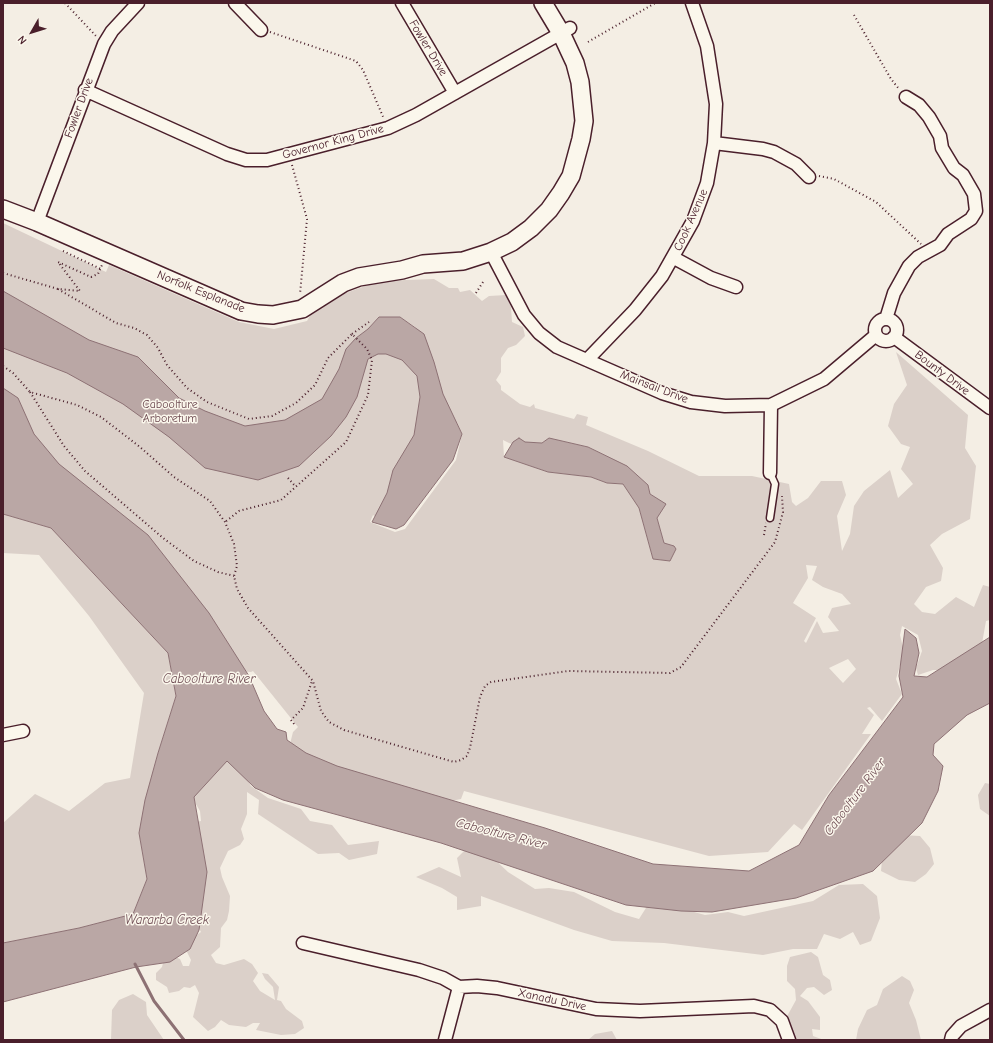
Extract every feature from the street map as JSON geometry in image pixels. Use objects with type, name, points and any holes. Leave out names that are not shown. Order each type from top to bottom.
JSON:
[{"type":"street","name":"Fowler Drive","points":[[37,222],[85,90],[104,44],[112,31],[138,3]]},
{"type":"street","points":[[234,3],[261,30]]},
{"type":"street","name":"Fowler Drive","points":[[402,3],[455,93]]},
{"type":"street","points":[[543,3],[566,30]]},
{"type":"street","points":[[556,3],[566,30]]},
{"type":"street","name":"Cook Avenue","points":[[587,360],[649,294],[674,258],[700,203],[706,183],[714,143],[716,104],[711,65],[702,27],[692,3]]},
{"type":"street","name":"Governor King Drive","points":[[85,90],[233,156],[246,160],[267,160],[388,128],[416,116],[566,30]]},
{"type":"street","name":"Norfolk Esplanade","points":[[3,209],[37,222],[241,310],[258,314],[273,315],[302,309],[343,283],[358,277],[402,270],[423,264],[493,257],[531,228],[549,210],[561,194],[577,159],[584,121],[583,101],[566,30]]},
{"type":"street","points":[[886,319],[894,293],[909,266],[918,257],[940,245],[948,234],[972,219],[976,211],[977,202],[963,175],[954,168],[942,148],[940,136],[929,117],[919,105],[906,97]]},
{"type":"street","points":[[714,143],[763,149],[774,152],[796,164],[809,177]]},
{"type":"street","name":"Mainsail Drive","points":[[493,257],[524,316],[539,333],[556,347],[662,393],[691,402],[725,406],[771,405],[824,380],[876,335]]},
{"type":"street","points":[[674,258],[711,278],[736,287]]},
{"type":"street","points":[[886,319],[895,324],[896,330],[894,336],[885,340],[876,335],[875,325],[880,320],[886,319]]},
{"type":"street","name":"Bounty Drive","points":[[894,336],[990,408]]},
{"type":"street","points":[[770,473],[771,405]]},
{"type":"street","points":[[3,735],[23,731]]},
{"type":"street","points":[[303,943],[419,970],[443,978],[459,987],[445,1040]]},
{"type":"street","name":"Xanadu Drive","points":[[459,987],[477,986],[497,988],[596,1009],[640,1011],[754,1006],[770,1010],[782,1021],[789,1040]]},
{"type":"street","points":[[951,1040],[952,1036],[961,1026],[990,1010]]},
{"type":"lane","points":[[770,473],[775,484],[770,518]]},
{"type":"path","points":[[65,3],[104,44]]},
{"type":"path","points":[[588,42],[655,3]]},
{"type":"path","points":[[854,15],[891,79],[906,97]]},
{"type":"path","points":[[261,30],[356,61],[363,70],[388,128]]},
{"type":"path","points":[[290,154],[307,220],[299,300]]},
{"type":"path","points":[[809,177],[823,176],[834,179],[876,202],[929,251]]},
{"type":"path","points":[[63,251],[101,268]]},
{"type":"path","points":[[3,273],[58,289],[80,291],[58,262],[91,277],[98,274],[103,264]]},
{"type":"path","points":[[476,293],[483,282]]},
{"type":"path","points":[[58,289],[116,323],[134,328],[147,335],[158,348],[167,365],[187,388],[207,402],[249,419],[272,416],[296,403],[315,385],[328,358],[352,334],[369,322]]},
{"type":"path","points":[[226,522],[239,511],[281,500],[318,469],[346,442],[368,395],[372,360],[367,349],[352,334]]},
{"type":"path","points":[[3,366],[13,373],[30,392],[64,446],[85,470],[163,538],[194,561],[218,572],[234,576]]},
{"type":"path","points":[[30,392],[77,405],[101,417],[140,447],[174,477],[210,501],[226,522],[234,544],[237,566],[234,576],[237,589],[248,608],[312,680],[321,711],[330,722],[344,730],[454,762],[467,756],[482,691],[491,682],[568,671],[670,673],[681,668],[775,542],[783,512],[782,489]]},
{"type":"path","points":[[288,478],[296,486]]},
{"type":"path","points":[[294,724],[291,720],[303,708],[312,680]]},
{"type":"green space","name":"Caboolture Arboretum","points":[[3,223],[106,272],[109,265],[239,322],[274,329],[307,321],[313,310],[332,298],[379,281],[434,279],[449,288],[458,288],[460,292],[470,290],[482,301],[489,296],[506,295],[511,307],[512,322],[523,327],[525,336],[516,345],[508,348],[501,358],[501,372],[496,380],[501,386],[501,390],[520,404],[530,407],[534,404],[535,408],[574,419],[577,414],[588,417],[586,425],[648,451],[699,476],[752,476],[789,484],[792,502],[796,506],[808,498],[821,481],[842,481],[846,495],[837,516],[842,551],[850,534],[854,506],[864,491],[890,470],[898,498],[913,484],[901,469],[910,447],[901,444],[888,426],[894,404],[907,385],[896,352],[968,415],[965,448],[976,466],[970,519],[942,534],[930,545],[943,568],[941,581],[926,587],[914,604],[922,612],[935,614],[956,597],[974,607],[983,585],[990,587],[990,620],[986,621],[981,649],[952,670],[933,670],[918,675],[916,668],[922,651],[918,635],[902,626],[900,635],[904,652],[896,679],[902,694],[882,721],[870,707],[867,708],[874,715],[862,734],[871,734],[802,830],[794,824],[768,852],[709,856],[464,791],[461,799],[446,802],[317,766],[289,748],[293,732],[298,727],[253,671],[236,671],[226,664],[225,648],[217,635],[207,620],[196,616],[186,603],[182,588],[171,585],[168,569],[157,559],[150,546],[135,542],[134,531],[124,532],[109,522],[107,508],[99,502],[91,508],[77,506],[80,489],[75,482],[61,479],[52,468],[47,454],[35,453],[21,434],[14,396],[3,388]],"holes":[[[379,317],[400,317],[415,327],[427,351],[431,369],[426,379],[433,385],[439,398],[436,409],[442,417],[450,417],[452,423],[457,423],[462,434],[456,460],[405,529],[395,532],[370,522],[373,515],[377,518],[390,495],[396,473],[419,431],[423,414],[424,389],[420,371],[409,353],[393,345],[375,346],[370,354],[356,338],[368,329]],[[503,440],[518,446],[522,443],[532,447],[536,442],[542,443],[546,440],[547,443],[552,446],[560,445],[562,441],[588,447],[627,467],[648,485],[650,494],[665,504],[657,518],[664,543],[673,546],[676,549],[670,561],[653,559],[639,508],[623,484],[607,483],[591,477],[548,472],[504,457]],[[806,565],[817,566],[812,580],[823,587],[842,594],[851,604],[832,608],[828,617],[839,631],[823,633],[817,621],[806,643],[804,641],[816,618],[793,603],[808,578]],[[848,659],[856,669],[843,683],[829,668]]]},
{"type":"green space","points":[[3,514],[51,528],[168,653],[176,696],[158,753],[139,833],[147,879],[133,914],[79,928],[3,943],[3,823],[35,794],[69,811],[105,783],[130,778],[144,693],[89,616],[39,555],[3,553]]},
{"type":"green space","points":[[226,753],[240,768],[251,786],[268,798],[301,809],[310,821],[332,825],[348,845],[379,841],[377,854],[349,860],[339,853],[318,854],[258,814],[259,800],[247,792],[247,814],[241,829],[244,839],[240,845],[228,851],[220,868],[230,896],[229,911],[227,920],[221,928],[220,947],[211,955],[216,963],[224,965],[244,959],[252,964],[258,973],[253,981],[260,991],[275,1000],[273,987],[265,979],[262,973],[268,974],[279,987],[277,1000],[281,1001],[286,1009],[302,1021],[304,1028],[295,1034],[281,1035],[256,1030],[260,1023],[253,1023],[246,1027],[229,1025],[221,1020],[215,1027],[208,1031],[193,1017],[199,993],[195,985],[190,988],[184,987],[179,991],[169,993],[167,987],[156,980],[156,973],[162,967],[164,959],[173,956],[180,959],[183,966],[189,966],[191,960],[185,948],[192,938],[201,932],[195,920],[192,823],[201,821],[200,811],[190,794]]},
{"type":"green space","points":[[985,783],[990,784],[990,816],[980,809],[978,795]]},
{"type":"green space","points":[[901,835],[920,836],[930,848],[934,864],[926,874],[915,882],[899,880],[881,871],[882,860]]},
{"type":"green space","points":[[466,849],[490,855],[508,872],[535,889],[549,888],[574,892],[615,912],[639,919],[651,900],[705,915],[728,912],[744,916],[813,901],[839,885],[863,884],[877,896],[880,918],[871,941],[860,945],[853,932],[840,939],[824,934],[817,949],[793,949],[763,955],[664,943],[612,941],[574,930],[481,896],[481,906],[457,910],[457,897],[442,888],[416,877],[439,867],[461,877],[457,858]]},
{"type":"green space","points":[[811,952],[818,957],[823,975],[830,980],[832,990],[824,995],[814,987],[807,988],[800,996],[808,1001],[820,1017],[820,1030],[812,1029],[813,1036],[824,1040],[794,1040],[785,1020],[796,1000],[795,989],[787,981],[787,966],[790,957]]},
{"type":"green space","points":[[902,976],[910,981],[914,990],[909,1003],[916,1020],[921,1040],[856,1040],[858,1029],[867,1010],[877,1005],[883,989]]},
{"type":"green space","points":[[133,994],[146,1002],[147,1015],[164,1040],[111,1040],[112,1010],[119,1000]]},
{"type":"green space","points":[[612,1031],[617,1040],[588,1040],[595,1034]]},
{"type":"water","points":[[3,291],[89,340],[138,357],[179,398],[205,411],[245,426],[285,420],[322,399],[339,369],[346,349],[356,338],[368,329],[379,317],[400,317],[424,334],[443,394],[462,434],[453,460],[404,525],[396,529],[372,522],[387,493],[393,470],[414,435],[420,397],[417,376],[402,360],[386,354],[378,354],[368,359],[357,397],[346,417],[331,436],[299,466],[258,480],[205,468],[169,437],[123,404],[67,373],[3,348]]},
{"type":"water","name":"Caboolture River","points":[[3,388],[18,398],[34,434],[59,464],[148,535],[209,613],[249,676],[264,711],[277,729],[286,732],[287,740],[306,753],[337,766],[545,828],[653,864],[749,871],[799,845],[829,795],[903,697],[899,676],[905,629],[916,638],[919,653],[914,676],[927,677],[990,637],[990,703],[967,715],[934,744],[933,755],[943,766],[938,791],[922,823],[873,871],[796,898],[712,912],[681,911],[626,905],[441,843],[283,800],[255,788],[227,761],[194,797],[207,872],[199,930],[190,949],[170,962],[136,967],[3,1002],[3,943],[79,928],[133,914],[147,879],[139,833],[145,800],[176,696],[168,653],[51,528],[3,514]]},
{"type":"water","points":[[519,438],[525,442],[542,443],[549,438],[588,447],[627,466],[648,485],[650,494],[666,504],[657,518],[664,543],[674,546],[676,549],[670,561],[653,559],[639,508],[623,484],[607,483],[591,477],[548,472],[504,457],[513,442]]},
{"type":"waterway","points":[[135,964],[154,1001],[184,1040]]},
{"type":"water label","name":"Wararba Creek","points":[[167,920]]}]
